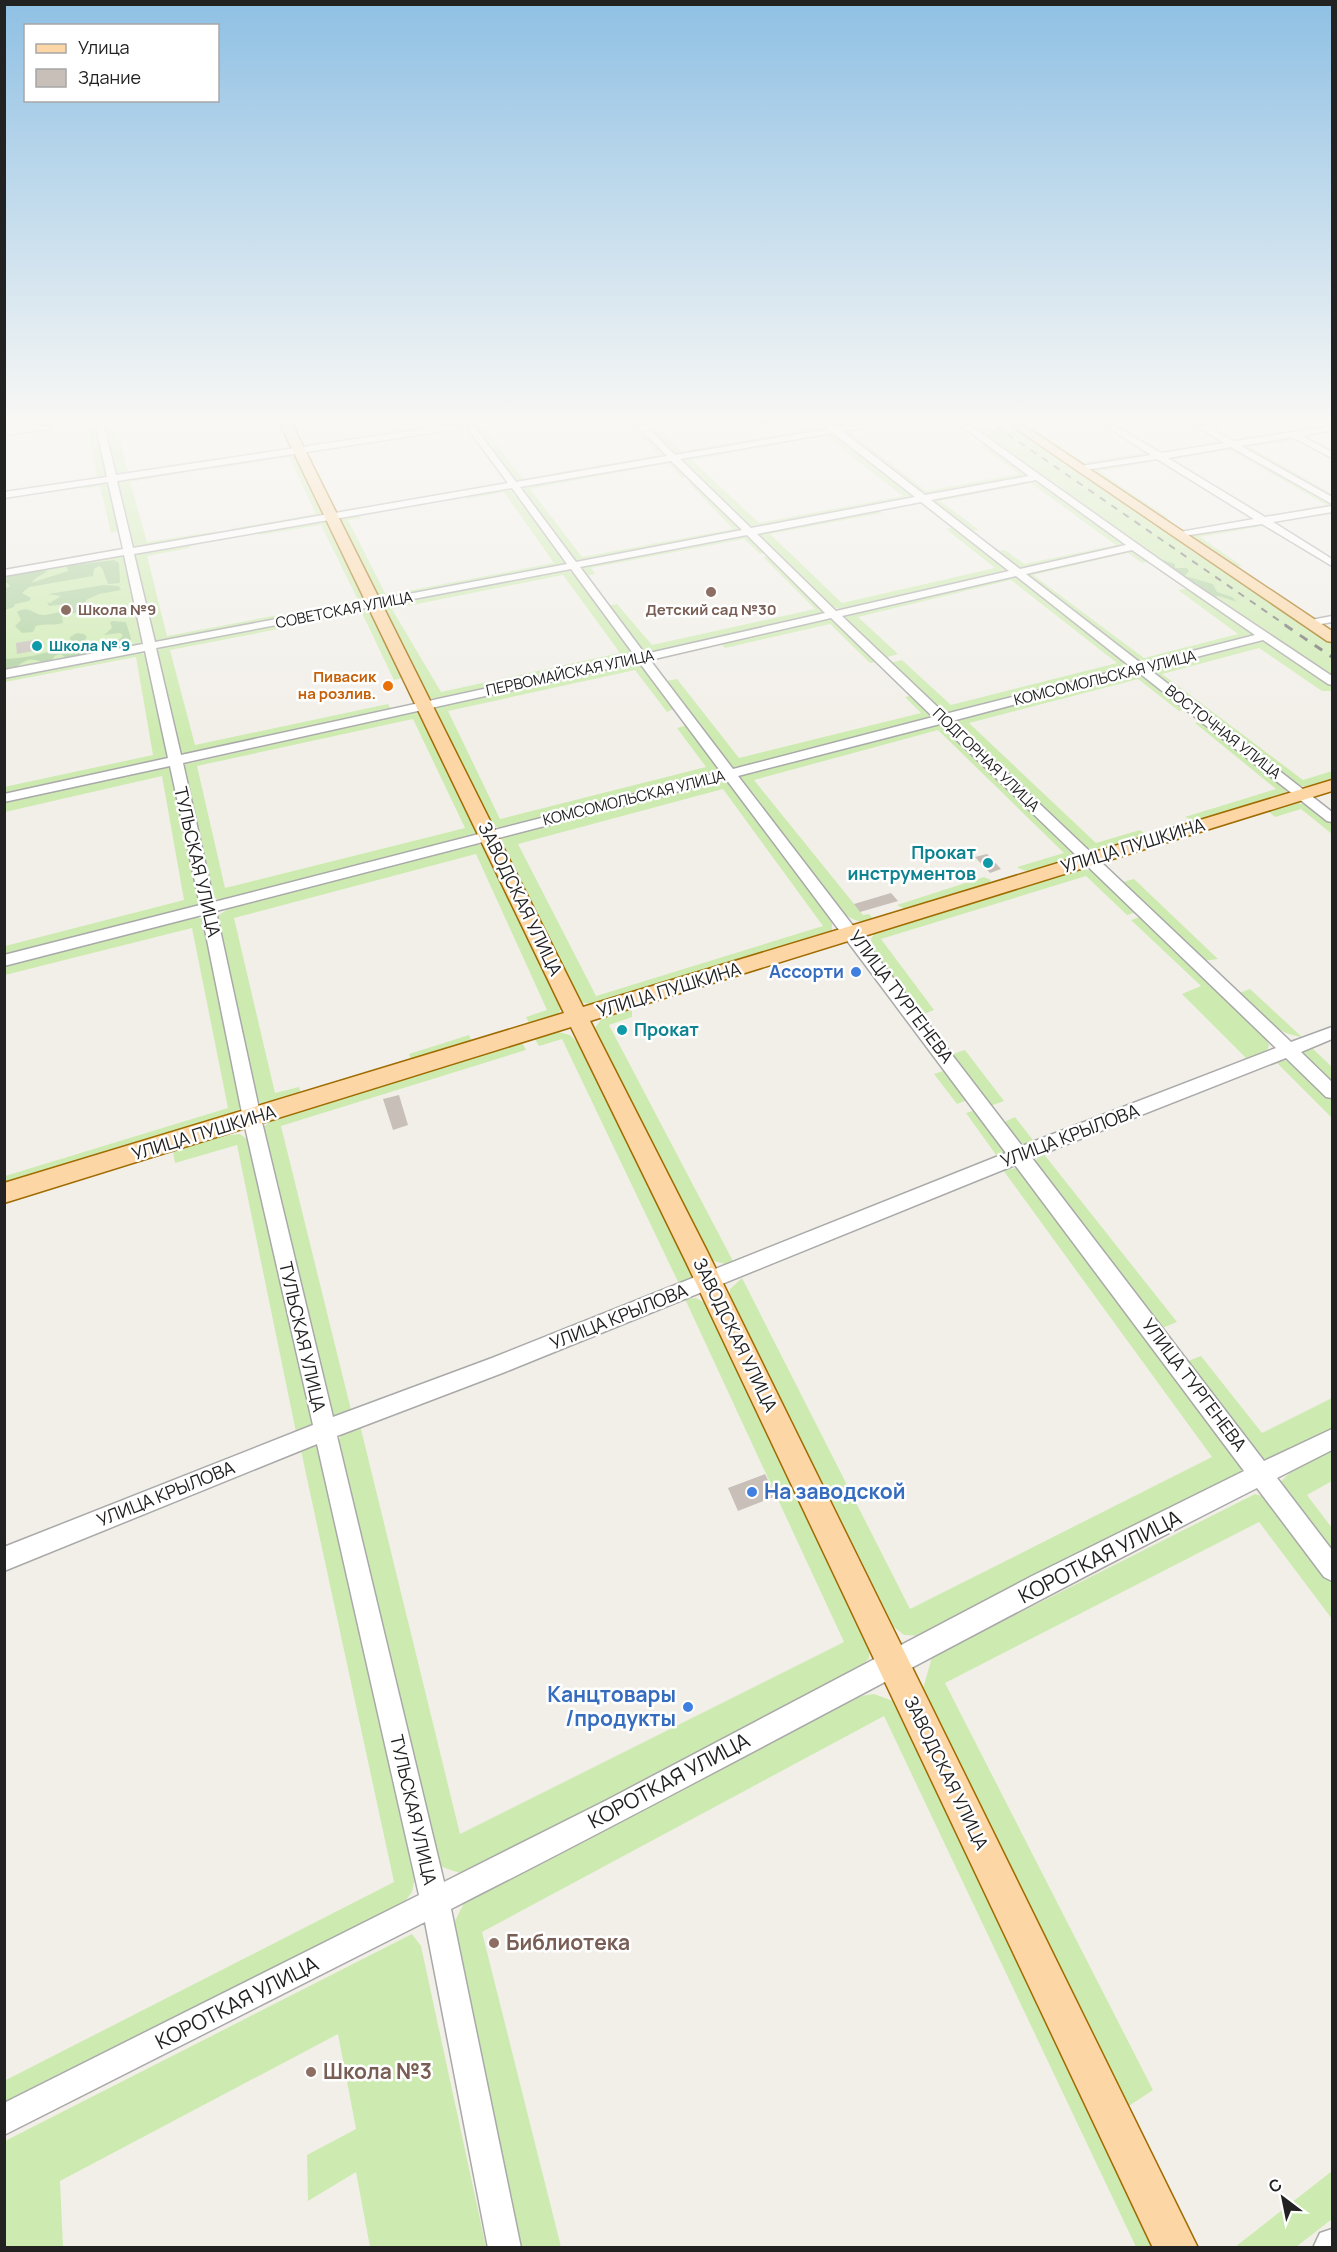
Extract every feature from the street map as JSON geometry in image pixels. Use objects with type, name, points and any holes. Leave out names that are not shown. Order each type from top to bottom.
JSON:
[{"type":"main road","name":"ЗАВОДСКАЯ УЛИЦА","points":[[338,531],[709,1281],[1176,2247]]},
{"type":"main road","points":[[1174,531],[1332,638]]},
{"type":"main road","name":"УЛИЦА ПУШКИНА","points":[[4,1193],[1332,785]]},
{"type":"street","name":"ТУЛЬСКАЯ УЛИЦА","points":[[123,531],[252,1118],[435,1902],[505,2247]]},
{"type":"street","points":[[4,573],[249,531]]},
{"type":"street","name":"УЛИЦА ТУРГЕНЕВА","points":[[547,531],[1332,1569]]},
{"type":"street","name":"СОВЕТСКАЯ УЛИЦА","points":[[4,674],[755,531]]},
{"type":"street","name":"ВОСТОЧНАЯ УЛИЦА","points":[[963,531],[1332,818]]},
{"type":"street","points":[[1113,531],[1332,681]]},
{"type":"street","points":[[1180,535],[1203,531]]},
{"type":"street","points":[[1280,531],[1332,563]]},
{"type":"street","name":"ПОДГОРНАЯ УЛИЦА","points":[[750,532],[1332,1092]]},
{"type":"street","name":"ПЕРВОМАЙСКАЯ УЛИЦА","points":[[4,798],[642,658],[1015,571],[1134,546]]},
{"type":"street","points":[[1310,623],[1332,619]]},
{"type":"street","name":"КОМСОМОЛЬСКАЯ УЛИЦА","points":[[4,961],[1264,636]]},
{"type":"street","name":"УЛИЦА КРЫЛОВА","points":[[4,1558],[324,1431],[498,1365],[1020,1155],[1332,1033]]},
{"type":"street","name":"КОРОТКАЯ УЛИЦА","points":[[4,2120],[617,1810],[1041,1585],[1263,1476],[1332,1439]]},
{"type":"green space","points":[[128,531],[144,531],[147,542],[218,531],[220,535],[132,547]]},
{"type":"green space","points":[[263,531],[284,531],[260,535],[258,532]]},
{"type":"green space","points":[[324,531],[331,531],[365,599],[362,602],[160,641],[153,640],[134,555],[189,544],[190,548],[147,556],[167,636],[358,600]]},
{"type":"green space","points":[[345,531],[354,531],[386,595],[554,563],[532,531],[542,531],[564,563],[379,599]]},
{"type":"green space","points":[[552,531],[562,531],[582,557],[732,531],[581,562],[573,559]]},
{"type":"green space","points":[[786,531],[770,534],[842,603],[995,568],[949,531],[964,531],[1006,569],[1002,573],[839,609],[828,605],[758,535]]},
{"type":"green space","points":[[1097,531],[1111,531],[1131,545],[1026,568],[1015,568],[995,552],[1005,550],[1024,564],[1116,545]]},
{"type":"green space","points":[[1117,531],[1167,531],[1182,541],[1191,551],[1209,560],[1332,643],[1332,679],[1214,600]]},
{"type":"green space","points":[[1233,531],[1200,537],[1242,566],[1234,567],[1191,537],[1194,534]]},
{"type":"green space","points":[[745,535],[750,536],[767,552],[760,554],[744,539],[591,568],[595,574],[586,576],[581,570],[582,566]]},
{"type":"green space","points":[[1134,549],[1153,561],[1142,563],[1128,553],[1033,575],[1144,658],[1238,634],[1178,590],[1190,588],[1254,632],[1254,636],[1146,664],[1140,663],[1023,573]]},
{"type":"green space","name":"Школа №9","points":[[118,555],[123,557],[142,642],[135,646],[5,671],[5,575]]},
{"type":"green space","points":[[771,556],[823,613],[650,653],[643,651],[607,606],[617,604],[652,645],[815,609],[763,557]]},
{"type":"green space","points":[[1154,557],[1175,564],[1175,568],[1187,568],[1189,571],[1185,576],[1213,584],[1217,592],[1232,597],[1237,602],[1219,596],[1209,597],[1178,571],[1173,571]]},
{"type":"green space","points":[[114,560],[119,563],[120,583],[108,584],[99,566],[94,569],[93,576],[29,587],[22,593],[31,598],[29,601],[15,604],[14,607],[5,610],[4,589],[10,586],[6,582],[7,577],[36,570],[48,571],[31,583],[68,571],[67,566]]},
{"type":"green space","points":[[568,570],[630,647],[633,656],[439,700],[427,697],[382,607]],"holes":[[[563,575],[620,653],[441,692],[392,609]]]},
{"type":"green space","points":[[1010,576],[1018,578],[1131,667],[948,713],[941,711],[889,663],[902,660],[951,705],[1117,663],[1011,580],[858,617],[898,654],[884,658],[842,616]]},
{"type":"green space","points":[[104,585],[119,586],[121,590],[99,594],[86,600],[86,607],[92,610],[87,614],[62,615],[63,623],[36,626],[33,632],[22,633],[15,626],[21,620],[17,612],[21,610],[45,615],[70,609],[72,606],[66,604],[49,606],[47,602],[50,603],[61,596],[48,594]]},
{"type":"green space","points":[[358,610],[372,611],[407,677],[394,680],[362,613],[170,650],[195,745],[388,704],[392,710],[188,755],[178,752],[155,651],[165,646]]},
{"type":"green space","points":[[832,618],[877,662],[870,663],[830,624],[725,648],[720,643]]},
{"type":"green space","points":[[110,622],[126,622],[131,639],[124,648],[66,658],[61,654],[56,655],[49,663],[28,660],[5,671],[5,659],[30,656],[63,647],[71,644],[70,637],[77,633],[87,637],[80,646],[120,639],[123,635],[120,633],[104,635],[112,628]]},
{"type":"green space","points":[[1260,640],[1269,643],[1332,685],[1332,691],[1322,691],[1259,648],[1162,674],[1303,780],[1332,771],[1332,780],[1308,787],[1295,785],[1149,671],[1151,668]]},
{"type":"green space","points":[[140,652],[145,655],[169,755],[166,759],[5,796],[4,787],[153,755],[136,657],[5,682],[5,677]]},
{"type":"green space","points":[[634,662],[641,664],[675,708],[667,712],[635,670],[448,711],[500,819],[706,767],[677,728],[688,725],[719,767],[717,773],[505,828],[494,827],[489,823],[434,708]]},
{"type":"green space","points":[[1135,673],[1144,675],[1188,709],[1179,711],[1138,679],[969,723],[1096,843],[1140,830],[1148,836],[1099,851],[1084,847],[951,720]]},
{"type":"green space","points":[[677,679],[739,758],[921,713],[905,697],[914,695],[934,713],[933,717],[738,768],[730,766],[666,681]]},
{"type":"green space","points":[[420,711],[479,829],[475,835],[218,900],[211,895],[182,765]],"holes":[[[413,719],[465,828],[225,888],[197,766]]]},
{"type":"green space","points":[[1203,721],[1287,789],[1285,794],[1194,821],[1185,817],[1276,789],[1195,723]]},
{"type":"green space","points":[[934,723],[944,724],[1076,856],[1075,859],[1045,869],[1030,871],[1017,867],[1064,853],[938,730],[754,780],[863,915],[869,914],[874,920],[863,922],[853,919],[846,915],[739,779],[742,774]]},
{"type":"green space","points":[[164,766],[174,769],[201,904],[5,957],[5,946],[184,900],[162,776],[5,812],[4,802]]},
{"type":"green space","points":[[717,781],[732,784],[832,914],[832,930],[593,1005],[578,1001],[501,839],[512,833]],"holes":[[[723,789],[823,926],[596,996],[518,844]]]},
{"type":"green space","points":[[1298,803],[1311,806],[1332,823],[1332,834],[1301,809],[1275,817],[1268,811]]},
{"type":"green space","points":[[476,844],[486,846],[559,1000],[561,1009],[557,1016],[530,1025],[526,1017],[547,1010],[476,854],[234,918],[275,1093],[299,1087],[302,1096],[267,1105],[258,1102],[217,916],[232,907]]},
{"type":"green space","points":[[1082,869],[1093,871],[1137,912],[1127,915],[1086,876],[881,939],[934,1010],[921,1015],[872,949],[871,939],[874,934]]},
{"type":"green space","points":[[984,877],[991,880],[987,886],[905,909],[897,905]]},
{"type":"green space","points":[[1134,879],[1218,959],[1202,961],[1119,883]]},
{"type":"green space","points":[[1143,916],[1265,1036],[1269,1045],[1267,1051],[1248,1060],[1182,994],[1201,986],[1131,920]]},
{"type":"green space","points":[[196,917],[203,919],[242,1097],[239,1109],[233,1115],[5,1187],[5,1176],[228,1108],[192,928],[5,975],[4,965]]},
{"type":"green space","points":[[1250,989],[1302,1037],[1283,1032],[1275,1027],[1236,994]]},
{"type":"green space","points":[[632,1008],[632,1017],[609,1025],[734,1263],[725,1264],[710,1260],[595,1035],[594,1029],[603,1017]]},
{"type":"green space","points":[[558,1032],[570,1035],[578,1043],[692,1268],[693,1276],[680,1286],[562,1039],[539,1046],[535,1039]]},
{"type":"green space","points":[[469,1035],[473,1044],[412,1063],[409,1054]]},
{"type":"green space","points":[[522,1042],[526,1050],[281,1126],[352,1414],[332,1417],[263,1128],[270,1121]]},
{"type":"green space","points":[[1310,1046],[1332,1067],[1332,1085],[1310,1064],[1303,1053]]},
{"type":"green space","points":[[965,1050],[1004,1101],[990,1106],[950,1055]]},
{"type":"green space","points":[[1273,1059],[1295,1062],[1332,1099],[1332,1118]]},
{"type":"green space","points":[[949,1069],[973,1098],[957,1104],[934,1074]]},
{"type":"green space","points":[[979,1109],[1009,1153],[999,1159],[966,1113]]},
{"type":"green space","points":[[1015,1117],[1036,1144],[1020,1142],[1002,1123]]},
{"type":"green space","points":[[240,1134],[249,1141],[317,1424],[297,1437],[237,1145],[175,1163],[173,1152],[221,1136]]},
{"type":"green space","points":[[1043,1153],[1177,1322],[1160,1329],[1034,1162]]},
{"type":"green space","points":[[1017,1168],[1024,1170],[1243,1465],[1239,1477],[924,1636],[904,1635],[894,1627],[730,1295],[730,1289],[742,1278],[910,1609],[1212,1457],[1003,1170]]},
{"type":"green space","points":[[696,1298],[709,1305],[870,1648],[869,1658],[858,1671],[469,1871],[460,1873],[442,1867],[431,1843],[336,1444],[343,1433],[360,1425],[460,1834],[844,1642],[685,1299]]},
{"type":"green space","points":[[1201,1356],[1262,1433],[1332,1398],[1332,1431],[1270,1463],[1262,1462],[1183,1363]]},
{"type":"green space","points":[[311,1444],[323,1454],[415,1876],[412,1892],[400,1908],[5,2113],[4,2081],[394,1882],[300,1446]]},
{"type":"green space","points":[[1332,1451],[1332,1481],[1307,1495],[1332,1528],[1332,1562],[1286,1501],[1279,1486],[1288,1474]]},
{"type":"green space","points":[[1255,1494],[1269,1498],[1332,1579],[1332,1619],[1259,1522],[945,1683],[1153,2090],[1126,2108],[923,1689],[932,1657]]},
{"type":"green space","points":[[874,1694],[893,1701],[904,1714],[1160,2247],[1136,2247],[884,1716],[482,1932],[561,2247],[517,2247],[454,1923],[467,1897],[861,1696]]},
{"type":"green space","points":[[412,1934],[421,1946],[486,2247],[370,2247],[356,2172],[308,2201],[307,2155],[356,2129],[338,2034],[60,2181],[63,2247],[5,2247],[5,2141]]},
{"type":"green space","points":[[1332,2171],[1332,2219],[1296,2247],[1235,2247]]},
{"type":"building","points":[[38,639],[39,650],[17,654],[16,643]]},
{"type":"building","name":"Прокат инструментов","points":[[987,854],[1001,869],[990,873],[975,857]]},
{"type":"building","points":[[891,893],[898,901],[860,912],[854,904]]},
{"type":"building","points":[[399,1095],[408,1125],[393,1130],[383,1099]]},
{"type":"building","name":"На заводской","points":[[765,1474],[776,1496],[738,1511],[728,1488]]},
{"type":"railway","points":[[1149,531],[1287,626]]},
{"type":"railway","points":[[1285,625],[1332,657]]},
{"type":"place","name":"Детский сад №30","points":[[711,592]]},
{"type":"place","name":"Школа №9","points":[[66,610]]},
{"type":"place","name":"Школа № 9","points":[[37,646]]},
{"type":"place","name":"Пивасик на розлив.","points":[[388,686]]},
{"type":"place","name":"Прокат инструментов","points":[[988,863]]},
{"type":"place","name":"Ассорти","points":[[856,972]]},
{"type":"place","name":"Прокат","points":[[622,1030]]},
{"type":"place","name":"На заводской","points":[[752,1492]]},
{"type":"place","name":"Канцтовары /продукты","points":[[688,1707]]},
{"type":"place","name":"Библиотека","points":[[494,1943]]},
{"type":"place","name":"Школа №3","points":[[311,2072]]}]
